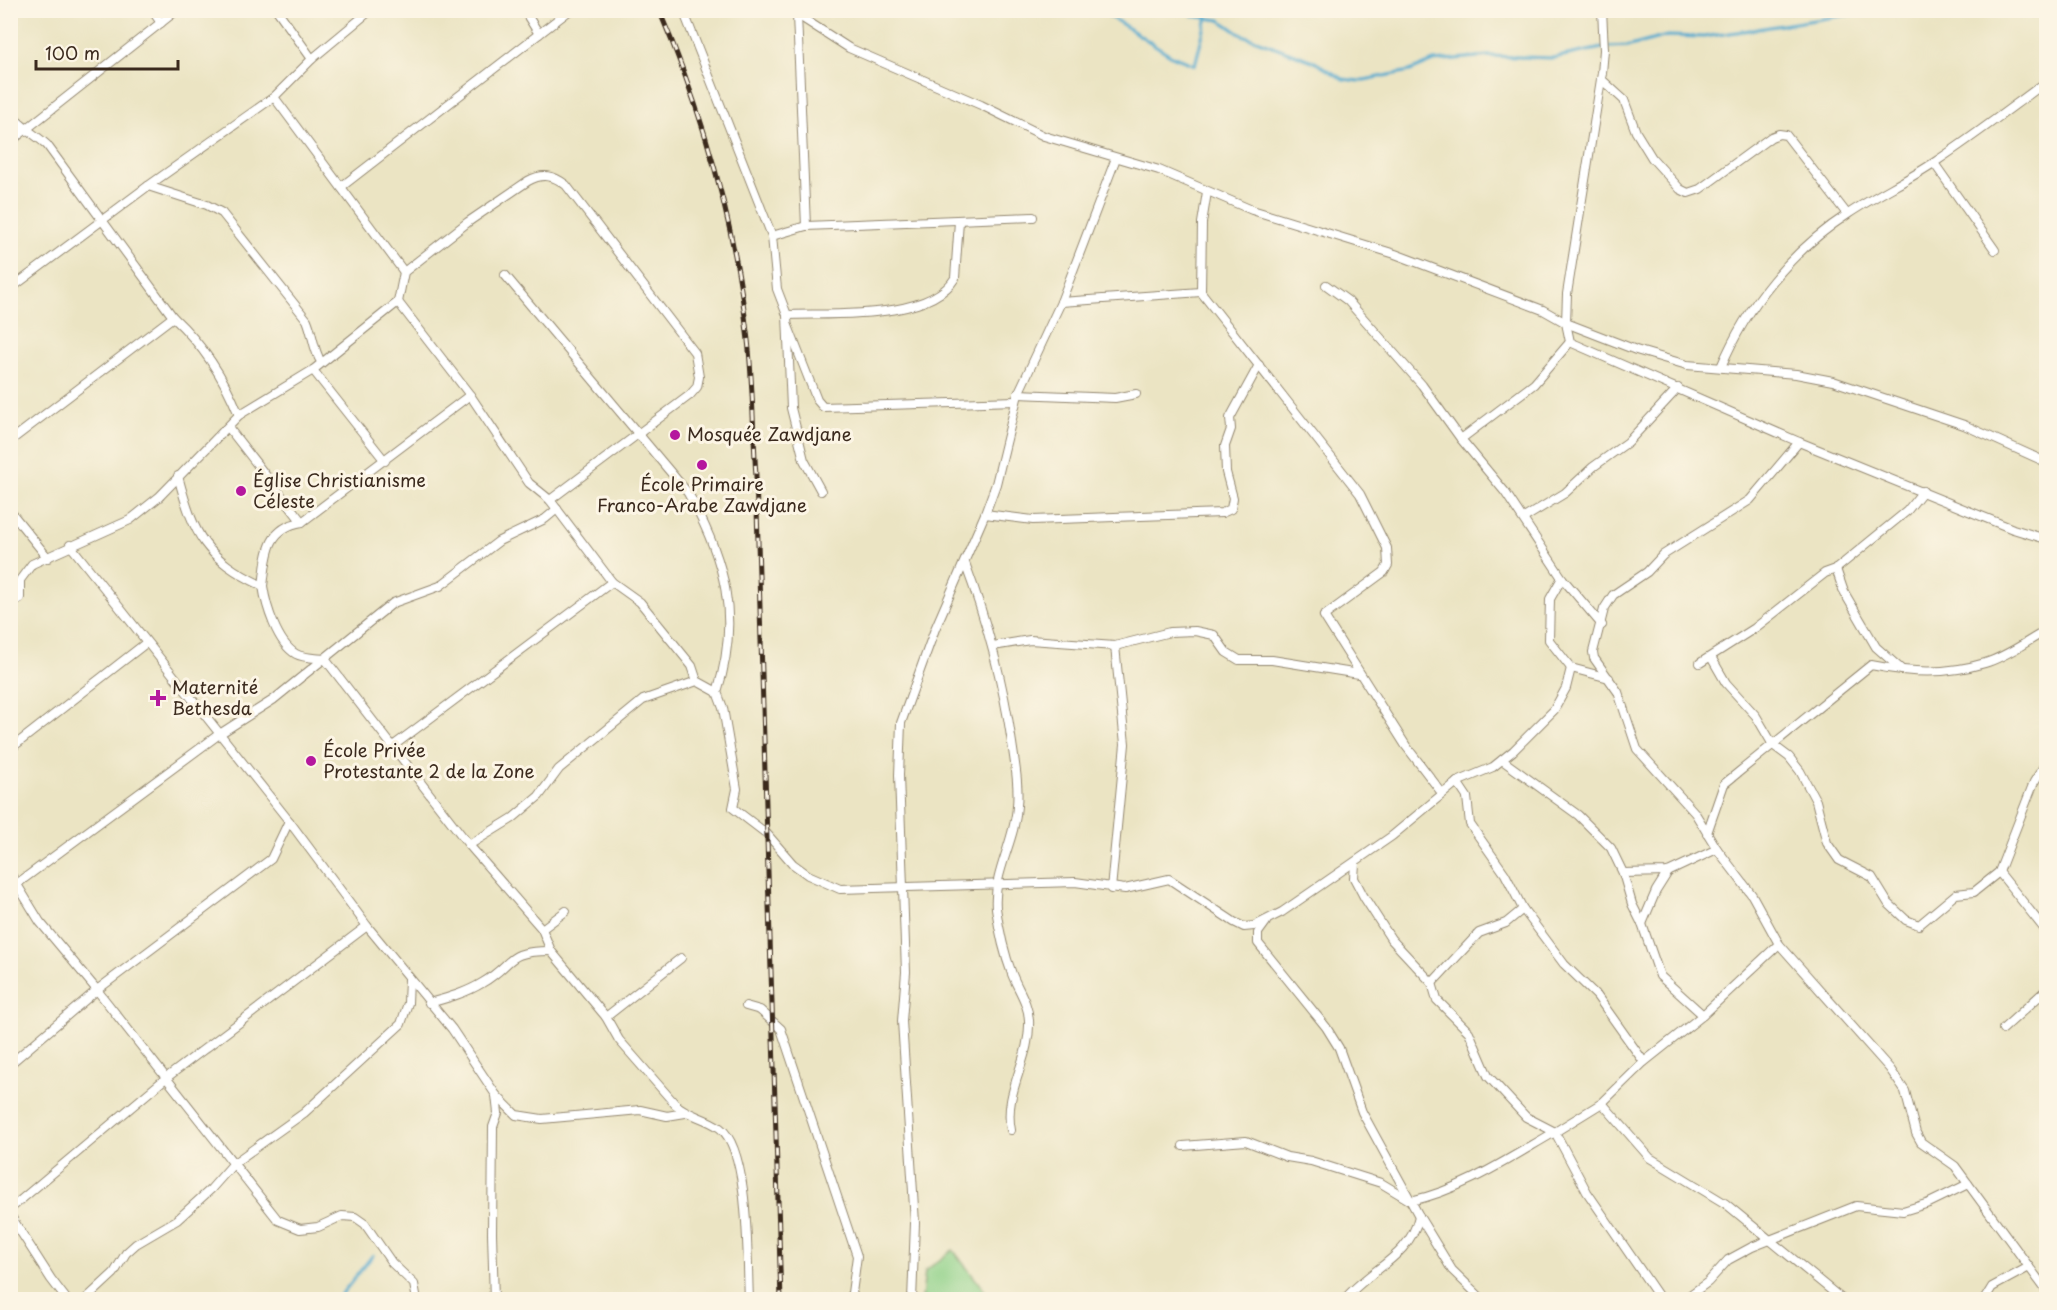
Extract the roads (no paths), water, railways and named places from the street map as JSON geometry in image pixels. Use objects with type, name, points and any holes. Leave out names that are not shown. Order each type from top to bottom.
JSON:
[{"type":"street","points":[[152,10],[161,23]]},
{"type":"street","points":[[10,142],[177,10]]},
{"type":"street","points":[[277,10],[312,59]]},
{"type":"street","points":[[10,289],[148,186],[274,97],[312,59],[371,10]]},
{"type":"street","points":[[524,10],[539,34]]},
{"type":"street","points":[[340,187],[570,10]]},
{"type":"street","points":[[683,10],[772,236],[777,289],[788,324],[790,408],[804,460],[821,491]]},
{"type":"street","points":[[1570,342],[1566,323],[1568,294],[1601,79],[1604,50],[1602,10]]},
{"type":"street","points":[[793,13],[806,226]]},
{"type":"street","points":[[793,13],[849,48],[981,105],[1044,136],[1159,170],[1252,210],[1395,254],[1543,310],[1566,323],[1660,358],[1687,365],[1820,377],[1964,425],[2046,462]]},
{"type":"street","points":[[1601,79],[1624,100],[1636,132],[1652,158],[1680,189],[1688,193],[1700,189],[1771,138],[1779,134],[1786,135],[1847,214]]},
{"type":"street","points":[[1721,367],[1748,315],[1775,276],[1847,214],[1934,163],[2046,82]]},
{"type":"street","points":[[274,97],[404,272]]},
{"type":"street","points":[[10,113],[24,131],[35,135],[47,145],[173,317],[194,336],[216,367],[239,415]]},
{"type":"street","points":[[912,1299],[915,1223],[902,1021],[906,972],[905,886],[899,775],[902,723],[935,629],[996,484],[1017,398],[1061,302],[1116,158]]},
{"type":"street","points":[[1934,163],[1995,250]]},
{"type":"street","points":[[10,604],[20,598],[20,580],[32,564],[130,520],[159,497],[239,415],[313,370],[398,302],[404,272],[468,222],[537,176],[557,179],[566,185],[684,337],[699,367],[697,387],[690,395],[550,500]]},
{"type":"street","points":[[148,186],[207,205],[222,213],[307,320],[314,337],[315,351],[321,362]]},
{"type":"street","points":[[1207,192],[1202,223],[1201,292],[1360,494],[1387,548],[1388,565],[1384,572],[1324,616],[1406,746],[1443,793]]},
{"type":"street","points":[[772,236],[806,226],[1033,217]]},
{"type":"street","points":[[787,315],[886,311],[926,303],[951,285],[955,278],[958,221]]},
{"type":"street","points":[[505,275],[688,492],[716,549],[728,602],[727,658],[717,692],[723,708],[737,789],[733,808],[767,834],[792,864],[826,883],[854,890],[905,886],[1086,882],[1111,889],[1125,889],[1169,879],[1244,927],[1326,1027],[1340,1048],[1362,1112],[1419,1216],[1452,1270],[1483,1299]]},
{"type":"street","points":[[1326,285],[1348,301],[1393,350],[1445,414],[1461,439],[1524,518],[1562,578],[1602,625]]},
{"type":"street","points":[[1061,302],[1201,292]]},
{"type":"street","points":[[398,302],[470,395],[529,483],[550,500],[612,582],[640,602],[692,666],[698,681],[717,692]]},
{"type":"street","points":[[10,441],[173,317]]},
{"type":"street","points":[[788,324],[817,400],[823,407],[1017,398],[1115,398],[1136,394]]},
{"type":"street","points":[[1461,439],[1534,384],[1570,342]]},
{"type":"street","points":[[1570,342],[1603,359],[1678,388],[1799,442],[2013,529],[2046,539]]},
{"type":"street","points":[[985,514],[1033,520],[1222,513],[1231,509],[1233,498],[1226,472],[1225,446],[1231,429],[1230,418],[1258,365]]},
{"type":"street","points":[[313,370],[386,461]]},
{"type":"street","points":[[1524,518],[1565,494],[1593,467],[1628,442],[1678,388]]},
{"type":"street","points":[[470,395],[386,461],[302,522],[288,524],[276,533],[267,555],[263,586],[266,608],[281,636],[296,654],[325,659],[469,845],[542,929],[551,951],[606,1017],[619,1040],[685,1113],[721,1128],[735,1147],[741,1172],[749,1299]]},
{"type":"street","points":[[228,427],[302,522]]},
{"type":"street","points":[[1799,442],[1750,500],[1663,555],[1647,572],[1613,596],[1605,609],[1593,652],[1618,692],[1637,749],[1670,784],[1707,832],[1752,895],[1779,944],[1890,1069],[1905,1091],[1916,1133],[1921,1142],[1955,1166],[2046,1290]]},
{"type":"street","points":[[178,476],[190,520],[212,554],[241,575],[263,586]]},
{"type":"street","points":[[1700,663],[1755,628],[1825,573],[1836,569],[1907,511],[1923,491]]},
{"type":"street","points":[[10,894],[18,883],[218,735],[273,700],[393,603],[440,586],[499,542],[545,519],[557,509]]},
{"type":"street","points":[[10,511],[48,558]]},
{"type":"street","points":[[70,545],[218,735],[289,821],[367,926],[452,1029],[496,1095],[516,1115],[542,1119],[640,1110],[667,1116],[685,1113]]},
{"type":"street","points":[[964,563],[993,646],[1005,698],[1017,798],[1013,831],[997,884],[996,906],[1002,940],[1013,975],[1024,995],[1029,1020],[1028,1048],[1007,1113],[1011,1130]]},
{"type":"street","points":[[1836,569],[1844,592],[1876,647],[1903,671]]},
{"type":"street","points":[[1562,578],[1550,599],[1548,633],[1552,646],[1571,668],[1609,678]]},
{"type":"street","points":[[393,746],[612,582]]},
{"type":"street","points":[[1707,832],[1724,784],[1871,665],[1903,671],[1953,672],[1986,663],[2046,631]]},
{"type":"street","points":[[993,646],[1030,640],[1115,646],[1170,632],[1205,632],[1214,635],[1226,652],[1239,660],[1272,660],[1359,674]]},
{"type":"street","points":[[10,749],[146,643]]},
{"type":"street","points":[[1111,889],[1125,744],[1115,646]]},
{"type":"street","points":[[1712,657],[1726,683],[1756,716],[1773,745],[1800,771],[1816,801],[1827,843],[1839,860],[1872,878],[1888,903],[1906,920],[1919,925],[1956,894],[1974,892],[1998,872],[2034,782],[2046,763]]},
{"type":"street","points":[[1244,927],[1267,920],[1354,864],[1457,782],[1502,760],[1554,710],[1566,688],[1571,668]]},
{"type":"street","points":[[469,845],[513,818],[539,796],[560,769],[643,700],[698,681]]},
{"type":"street","points":[[1502,760],[1545,789],[1599,833],[1611,848],[1623,873],[1632,904],[1642,924],[1660,976],[1703,1015]]},
{"type":"street","points":[[1457,782],[1467,797],[1470,824],[1504,874],[1523,909],[1564,964],[1597,996],[1644,1062]]},
{"type":"street","points":[[10,1064],[98,990],[272,859],[289,821]]},
{"type":"street","points":[[1623,873],[1668,872],[1717,849]]},
{"type":"street","points":[[1354,864],[1354,878],[1385,930],[1432,983],[1437,1000],[1469,1032],[1488,1076],[1526,1117],[1555,1132],[1571,1167],[1661,1299]]},
{"type":"street","points":[[1642,924],[1656,891],[1668,872]]},
{"type":"street","points":[[1998,872],[2046,932]]},
{"type":"street","points":[[10,873],[40,922],[98,990],[278,1220],[300,1229],[318,1227],[342,1216],[355,1217],[365,1224],[392,1263],[414,1284],[417,1299]]},
{"type":"street","points":[[1432,983],[1479,933],[1506,923],[1523,909]]},
{"type":"street","points":[[542,929],[566,911]]},
{"type":"street","points":[[1258,943],[1258,933],[1267,920]]},
{"type":"street","points":[[10,1209],[166,1078],[367,926]]},
{"type":"street","points":[[1183,1146],[1246,1141],[1287,1157],[1311,1161],[1381,1183],[1411,1201],[1438,1195],[1475,1179],[1602,1102],[1644,1062],[1703,1015],[1779,944]]},
{"type":"street","points":[[429,1003],[482,983],[508,960],[525,951],[551,951]]},
{"type":"street","points":[[606,1017],[681,958]]},
{"type":"street","points":[[85,1299],[114,1273],[126,1253],[136,1244],[177,1220],[211,1189],[234,1162],[304,1113],[401,1024],[408,1003],[409,979]]},
{"type":"street","points":[[2003,1029],[2046,990]]},
{"type":"street","points":[[746,1006],[760,1010],[780,1029],[857,1256],[852,1293],[856,1299]]},
{"type":"street","points":[[494,1299],[493,1127],[498,1113],[496,1095]]},
{"type":"street","points":[[1602,1102],[1650,1158],[1726,1204],[1843,1299]]},
{"type":"street","points":[[1683,1299],[1708,1282],[1728,1260],[1752,1247],[1773,1241],[1856,1206],[1903,1211],[1929,1203],[1968,1184]]},
{"type":"street","points":[[10,1215],[51,1280],[67,1299]]},
{"type":"street","points":[[1344,1299],[1375,1270],[1405,1248],[1415,1232],[1419,1216]]},
{"type":"street","points":[[1984,1299],[1992,1287],[2029,1267]]},
{"type":"waterway","points":[[1100,10],[1172,56],[1195,65],[1207,17]]},
{"type":"waterway","points":[[1190,10],[1193,16],[1220,20],[1240,34],[1313,61],[1343,79],[1359,81],[1410,71],[1434,61],[1488,56],[1553,58],[1607,47],[1630,46],[1667,36],[1704,37],[1879,10]]},
{"type":"waterway","points":[[337,1300],[373,1255]]},
{"type":"railway","points":[[659,10],[704,130],[726,213],[735,255],[750,357],[756,476],[781,1300]]},
{"type":"place","name":"Mosquée Zawdjane","points":[[675,435]]},
{"type":"place","name":"École Primaire Franco-Arabe Zawdjane","points":[[702,465]]},
{"type":"place","name":"Église Christianisme Céleste","points":[[241,491]]},
{"type":"place","name":"Maternité Bethesda","points":[[158,698]]},
{"type":"place","name":"École Privée Protestante 2 de la Zone","points":[[311,761]]}]
